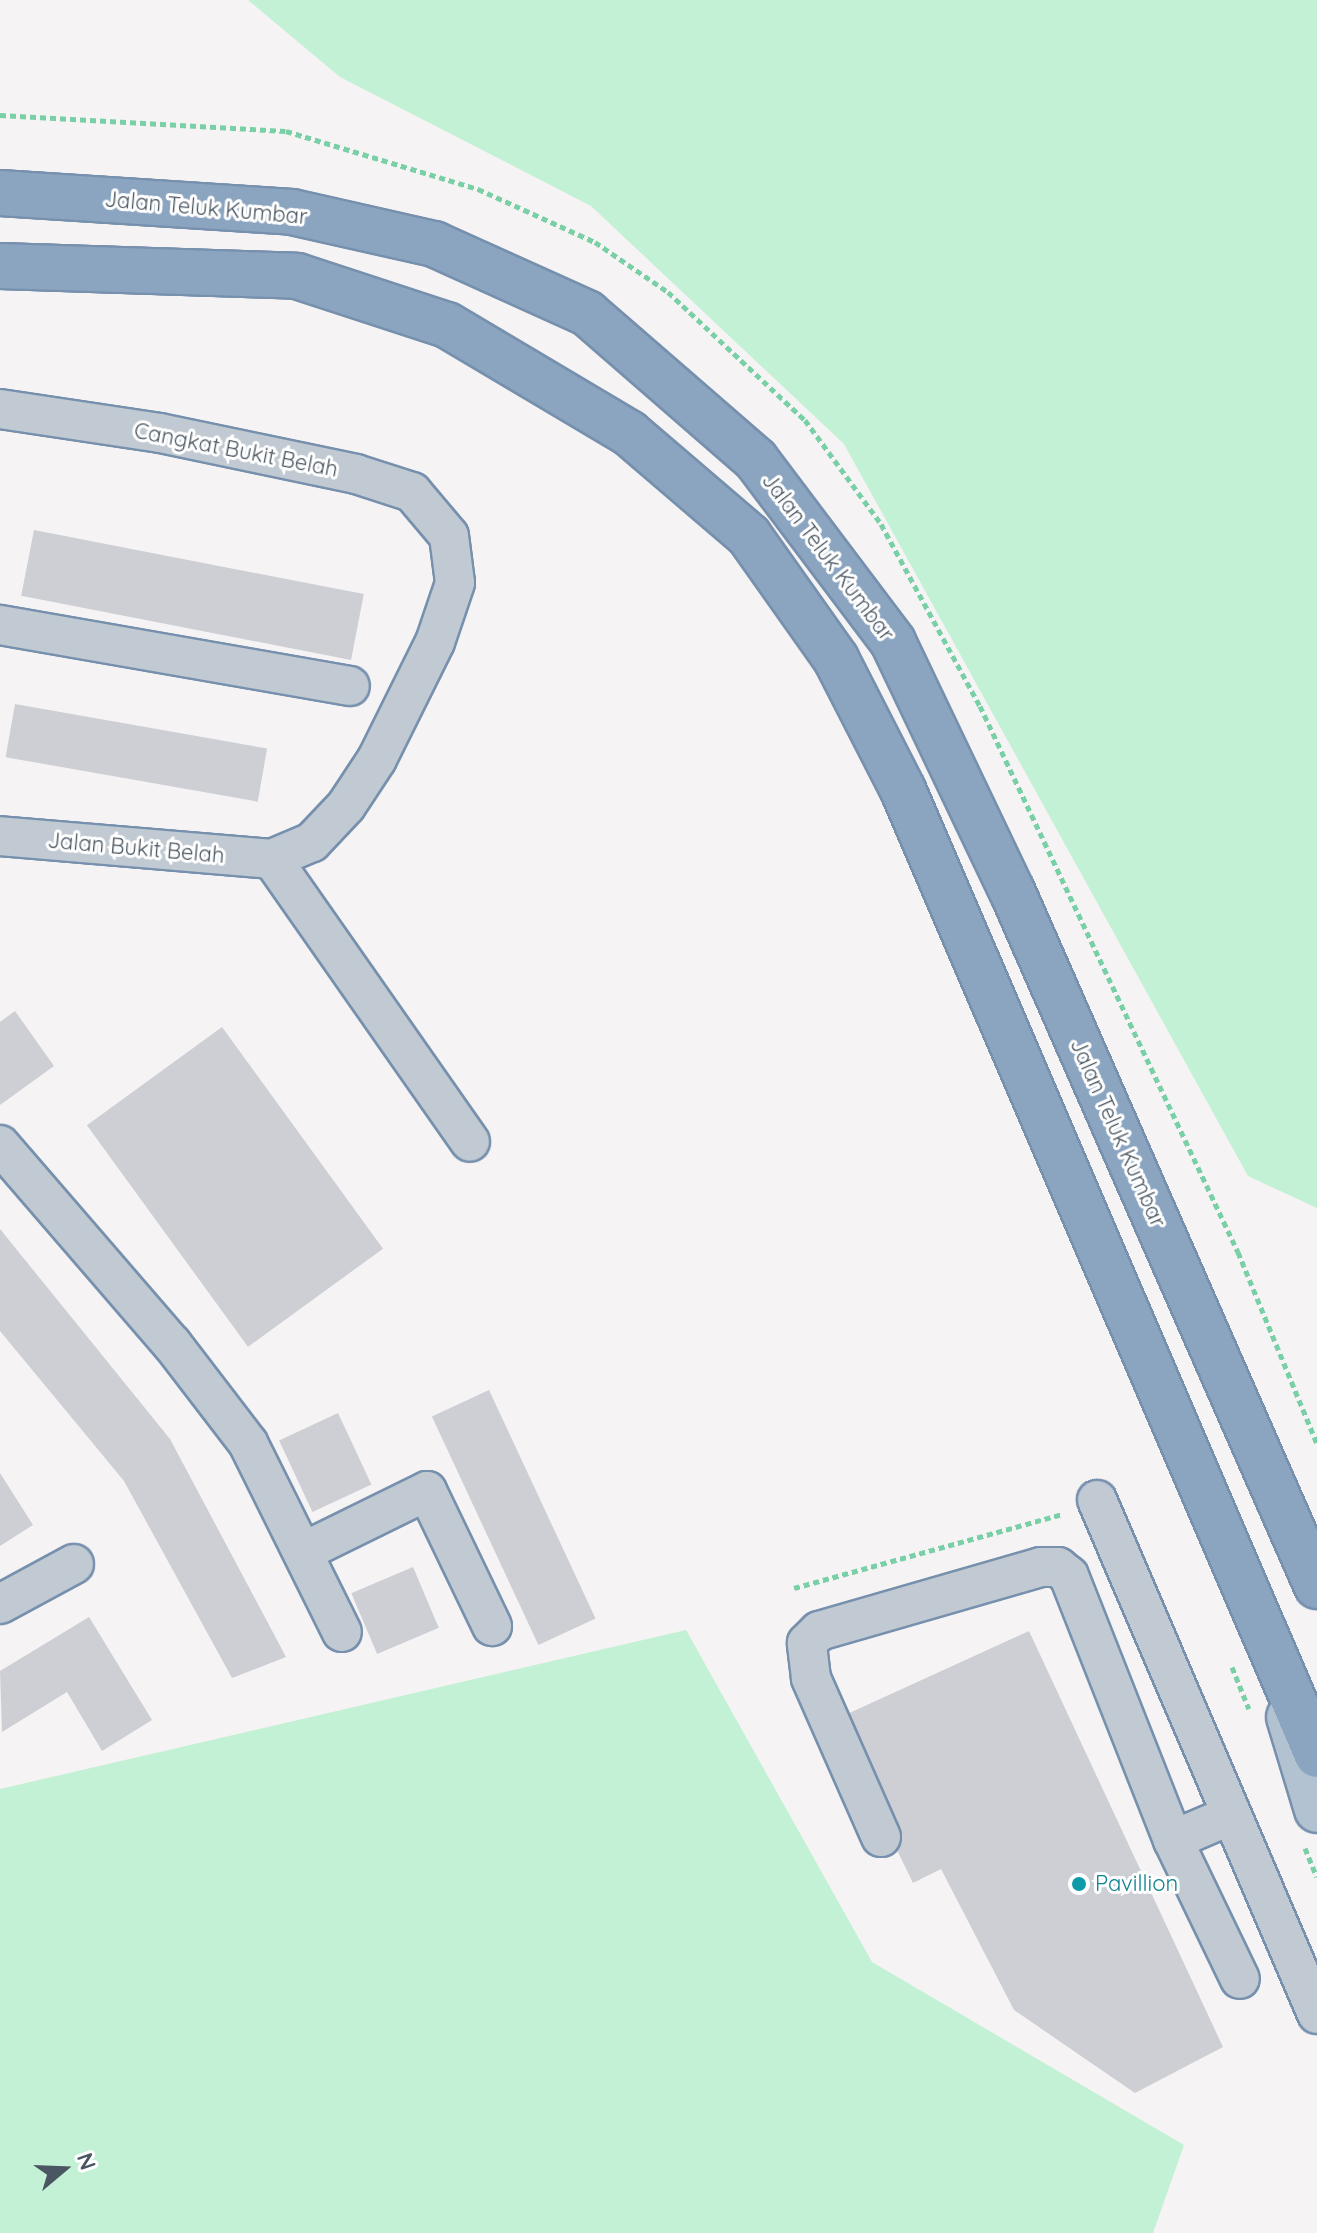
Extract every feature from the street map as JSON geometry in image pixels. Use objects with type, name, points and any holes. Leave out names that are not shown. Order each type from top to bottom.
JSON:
[{"type":"highway","name":"Jalan Teluk Kumbar","points":[[0,193],[292,212],[434,244],[587,313],[756,460],[893,642],[1012,891],[1315,1577]]},
{"type":"highway","points":[[0,266],[297,276],[447,325],[629,433],[749,536],[836,659],[903,790],[1248,1651],[1317,1755]]},
{"type":"main road","points":[[1248,1651],[1308,1821]]},
{"type":"street","name":"Cangkat Bukit Belah","points":[[0,409],[160,433],[356,474],[412,492],[449,536],[455,583],[435,642],[377,759],[346,806],[312,842],[272,859]]},
{"type":"street","points":[[0,625],[350,686]]},
{"type":"street","name":"Jalan Bukit Belah","points":[[0,836],[272,859]]},
{"type":"street","points":[[272,859],[470,1142]]},
{"type":"street","points":[[0,1145],[172,1344],[248,1443],[305,1551],[342,1632]]},
{"type":"street","points":[[305,1551],[427,1491],[492,1626]]},
{"type":"street","points":[[1097,1500],[1317,2014]]},
{"type":"street","points":[[0,1604],[74,1564]]},
{"type":"street","points":[[881,1837],[806,1662],[807,1643],[819,1631],[1041,1567],[1058,1567],[1069,1576],[1173,1840],[1240,1979]]},
{"type":"street","points":[[1141,1762],[1198,1737]]},
{"type":"street","points":[[1173,1840],[1231,1815]]},
{"type":"path","points":[[794,1588],[1049,1520],[1097,1500]]},
{"type":"path","points":[[1248,1651],[1251,1714]]},
{"type":"path","points":[[1308,1821],[1317,1877]]},
{"type":"green space","points":[[248,0],[1317,0],[1317,1208],[1248,1176],[844,444],[591,206],[340,77]]},
{"type":"green space","points":[[686,1630],[872,1962],[1184,2145],[1153,2233],[0,2233],[0,1789]]},
{"type":"building","points":[[34,530],[364,594],[351,660],[21,596]]},
{"type":"building","points":[[15,704],[267,748],[258,802],[6,757]]},
{"type":"building","points":[[15,1011],[54,1066],[0,1105],[0,1022]]},
{"type":"building","points":[[222,1027],[383,1249],[248,1347],[87,1125]]},
{"type":"building","points":[[0,1229],[170,1439],[286,1657],[232,1678],[124,1481],[0,1331]]},
{"type":"building","points":[[489,1390],[595,1618],[538,1645],[432,1417]]},
{"type":"building","points":[[338,1413],[371,1485],[312,1512],[279,1440]]},
{"type":"building","points":[[0,1473],[33,1525],[0,1546]]},
{"type":"building","points":[[413,1567],[439,1628],[377,1654],[351,1593]]},
{"type":"building","points":[[89,1617],[152,1720],[102,1751],[67,1692],[2,1732],[0,1671]]},
{"type":"building","points":[[1029,1631],[1223,2047],[1135,2093],[1014,2010],[941,1869],[913,1883],[834,1720]]},
{"type":"place","name":"Pavillion","points":[[1079,1884]]}]
